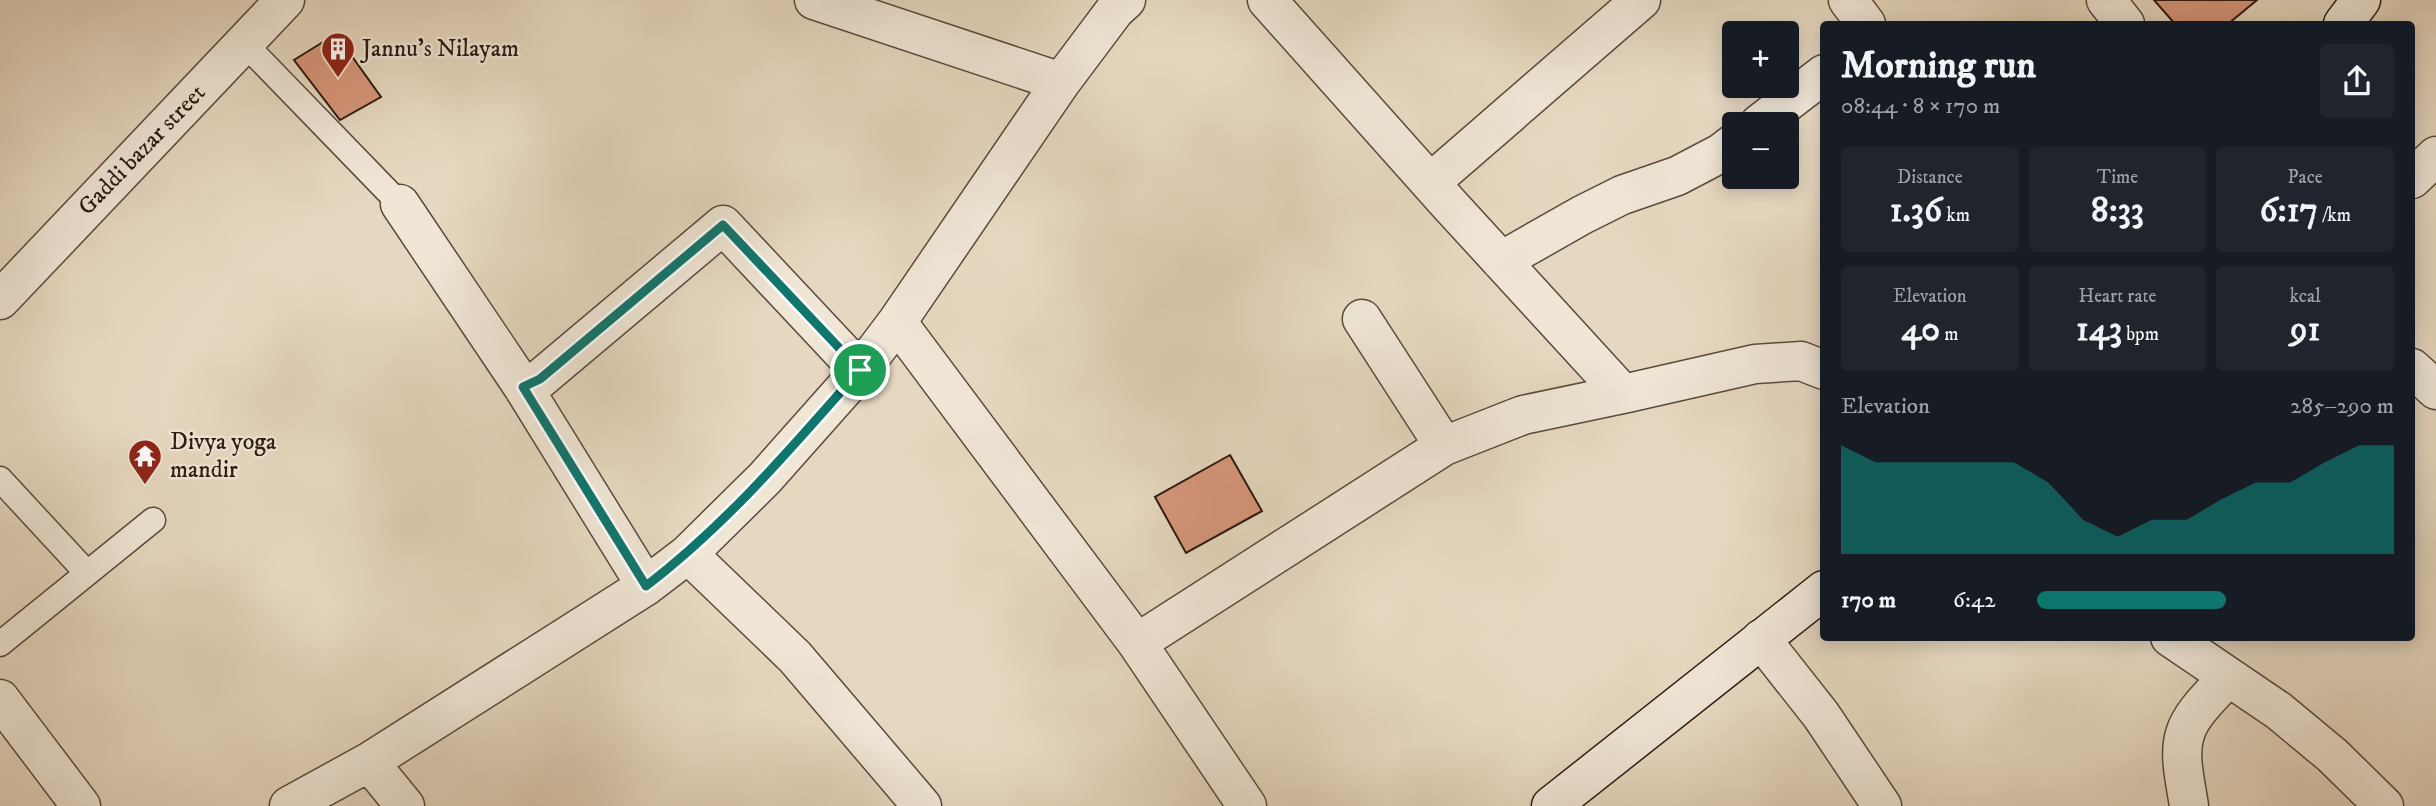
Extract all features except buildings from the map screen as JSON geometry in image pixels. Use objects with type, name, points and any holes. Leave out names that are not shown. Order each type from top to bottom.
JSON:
[{"type":"street","name":"Gaddi bazar street","points":[[0,300],[285,0]]},
{"type":"street","points":[[814,0],[1061,82]]},
{"type":"street","points":[[289,806],[369,762],[646,586],[688,554],[765,478],[860,370],[897,322],[1061,82],[1115,10],[1126,0]]},
{"type":"street","points":[[1268,0],[1430,183],[1623,394]]},
{"type":"street","points":[[1430,183],[1641,0]]},
{"type":"street","points":[[1848,0],[1864,21]]},
{"type":"street","points":[[2106,0],[2123,21]]},
{"type":"street","points":[[2345,21],[2361,0]]},
{"type":"street","points":[[1775,112],[1820,78]]},
{"type":"street","points":[[1501,261],[1622,195],[1677,176],[1722,152]]},
{"type":"street","points":[[2415,176],[2436,156]]},
{"type":"street","points":[[400,204],[523,387],[646,586]]},
{"type":"street","points":[[523,387],[540,379],[723,225],[860,370]]},
{"type":"street","points":[[1362,319],[1444,446]]},
{"type":"street","points":[[897,322],[1137,643],[1247,806]]},
{"type":"street","points":[[1137,643],[1444,446],[1523,415],[1755,364],[1801,361],[1820,368]]},
{"type":"street","points":[[2415,371],[2436,390]]},
{"type":"street","points":[[688,554],[795,657],[906,801]]},
{"type":"street","points":[[1551,806],[1820,593]]},
{"type":"street","points":[[1762,639],[1821,715],[1882,806]]},
{"type":"street","points":[[2176,641],[2279,711],[2332,755],[2384,806]]},
{"type":"street","points":[[2189,806],[2183,759],[2185,733],[2228,677]]},
{"type":"street","points":[[0,699],[81,806]]},
{"type":"street","points":[[369,762],[405,806]]},
{"type":"lane","points":[[244,43],[400,204]]},
{"type":"lane","points":[[0,479],[87,573]]},
{"type":"lane","points":[[0,644],[153,520]]},
{"type":"place","name":"Jannu's Nilayam","points":[[338,79]]},
{"type":"place","name":"Divya yoga mandir","points":[[145,486]]},
{"type":"route","points":[[723,225],[860,370],[765,478],[688,554],[646,586],[523,387],[540,379],[723,225]]}]
